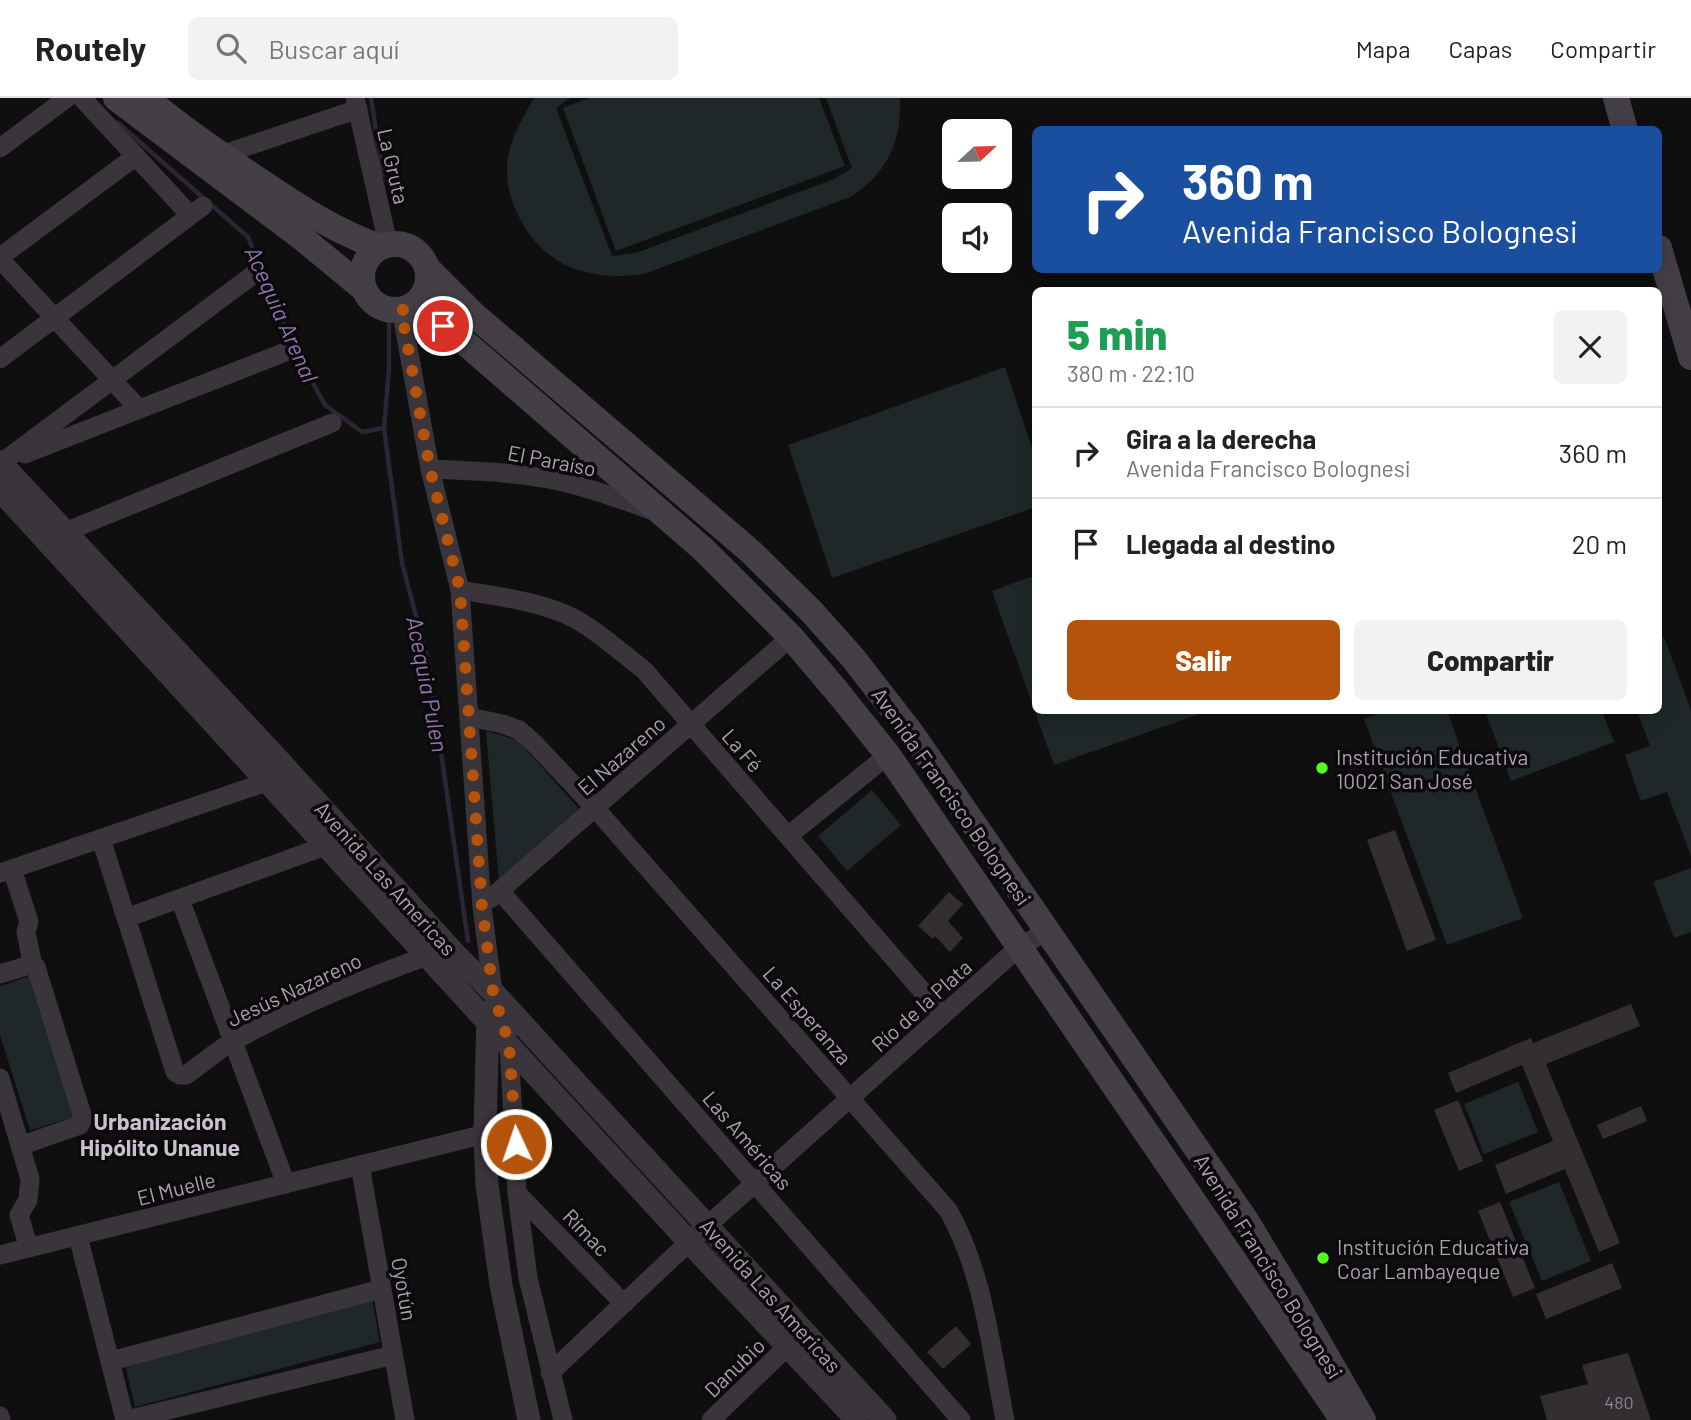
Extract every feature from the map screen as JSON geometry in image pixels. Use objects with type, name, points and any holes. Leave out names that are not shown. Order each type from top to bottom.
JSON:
[{"type":"main road","points":[[116,98],[301,237],[364,289],[379,305],[389,309],[402,309],[413,304],[426,289],[427,268],[416,251],[407,246],[384,245],[356,238],[324,223],[221,155],[146,98]]},
{"type":"main road","points":[[1616,98],[1624,126]]},
{"type":"main road","points":[[364,289],[363,269],[366,260],[384,245]]},
{"type":"main road","points":[[1662,258],[1691,357]]},
{"type":"main road","name":"Avenida Francisco Bolognesi","points":[[427,268],[472,313],[751,552],[811,611],[853,658],[912,734],[1245,1219],[1363,1420]]},
{"type":"main road","name":"Avenida Francisco Bolognesi","points":[[402,309],[430,319],[455,334],[703,549],[791,637],[888,755],[1343,1420]]},
{"type":"street","points":[[0,148],[67,98]]},
{"type":"street","points":[[0,359],[197,211],[136,156],[82,98]]},
{"type":"street","points":[[221,155],[356,104]]},
{"type":"street","name":"La Gruta","points":[[356,104],[384,245]]},
{"type":"street","points":[[136,156],[0,258],[139,409]]},
{"type":"street","points":[[1,463],[254,274]]},
{"type":"street","points":[[402,309],[430,469],[460,590],[482,907],[493,992],[509,1044],[517,1193],[528,1278],[563,1420]]},
{"type":"street","points":[[1,463],[288,351]]},
{"type":"street","points":[[57,537],[332,423]]},
{"type":"street","name":"Avenida Las Americas","points":[[1,463],[57,537],[269,781],[689,1242],[788,1346],[846,1416]]},
{"type":"street","name":"El Paraíso","points":[[430,469],[537,477],[573,484],[663,514]]},
{"type":"street","name":"Avenida Las Americas","points":[[0,490],[57,537],[273,754],[885,1420]]},
{"type":"street","name":"La Fé","points":[[460,590],[529,603],[565,615],[607,641],[644,670],[943,1015]]},
{"type":"street","name":"El Nazareno","points":[[482,907],[791,637]]},
{"type":"street","name":"La Esperanza","points":[[468,717],[519,730],[534,743],[596,808],[948,1210],[964,1237],[976,1278],[1005,1420]]},
{"type":"street","points":[[788,836],[888,755]]},
{"type":"street","points":[[20,1146],[80,1125],[83,1118],[33,966],[26,932],[29,922],[7,875],[101,839],[269,781]]},
{"type":"street","points":[[101,839],[126,918],[328,845]]},
{"type":"street","name":"Las Américas","points":[[500,891],[961,1420]]},
{"type":"street","points":[[180,899],[286,1184]]},
{"type":"street","name":"Jesús Nazareno","points":[[126,918],[175,1072],[180,1075],[186,1075],[233,1042],[316,999],[427,956]]},
{"type":"street","name":"Río de la Plata","points":[[551,1373],[707,1225],[1019,947],[1046,932]]},
{"type":"street","points":[[0,974],[33,966]]},
{"type":"street","points":[[493,992],[486,1019],[487,1185],[500,1285],[529,1420]]},
{"type":"street","points":[[0,1078],[30,1179],[28,1200],[19,1215],[29,1248]]},
{"type":"street","name":"El Muelle","points":[[0,1255],[485,1134]]},
{"type":"street","name":"Oyotún","points":[[360,1165],[405,1420]]},
{"type":"street","name":"Rímac","points":[[517,1193],[624,1304]]},
{"type":"street","points":[[78,1236],[126,1420],[393,1355]]},
{"type":"street","points":[[111,1361],[381,1289]]},
{"type":"street","name":"Danubio","points":[[711,1420],[788,1346]]},
{"type":"shaded area","points":[[534,98],[570,98],[556,108],[612,256],[636,253],[834,179],[852,168],[826,98],[900,98],[900,114],[895,142],[883,167],[850,197],[644,274],[624,276],[587,273],[555,259],[528,233],[518,215],[509,189],[507,162],[515,133]]},
{"type":"shaded area","points":[[589,98],[819,98],[845,166],[616,251],[563,108]]},
{"type":"shaded area","points":[[1005,367],[1032,448],[1032,508],[832,578],[788,445]]},
{"type":"shaded area","points":[[1032,576],[1032,703],[992,591]]},
{"type":"shaded area","points":[[1664,637],[1691,710],[1691,856],[1667,792],[1641,801],[1625,755],[1650,746],[1638,714],[1662,714]]},
{"type":"shaded area","points":[[1036,714],[1199,714],[1054,765]]},
{"type":"shaded area","points":[[1377,714],[1448,714],[1523,918],[1447,945],[1364,719]]},
{"type":"shaded area","points":[[1486,714],[1603,714],[1614,742],[1511,781]]},
{"type":"shaded area","points":[[486,731],[518,740],[579,809],[499,882]]},
{"type":"shaded area","points":[[872,790],[901,825],[847,871],[818,836]]},
{"type":"shaded area","points":[[1691,868],[1691,932],[1674,938],[1653,882]]},
{"type":"shaded area","points":[[30,976],[75,1117],[30,1130],[0,1035],[0,986]]},
{"type":"shaded area","points":[[1518,1082],[1538,1132],[1484,1154],[1464,1104]]},
{"type":"shaded area","points":[[1559,1182],[1591,1261],[1542,1281],[1509,1202]]},
{"type":"shaded area","points":[[372,1298],[380,1342],[135,1407],[125,1364]]},
{"type":"building","points":[[1395,830],[1436,940],[1407,951],[1367,840]]},
{"type":"building","points":[[949,892],[963,904],[948,921],[963,938],[950,952],[935,936],[933,939],[918,926]]},
{"type":"building","points":[[1631,1004],[1640,1026],[1546,1064],[1620,1243],[1599,1252],[1565,1169],[1506,1194],[1495,1165],[1553,1141],[1522,1065],[1456,1093],[1448,1073],[1531,1038],[1533,1043]]},
{"type":"building","points":[[1458,1100],[1483,1161],[1459,1171],[1434,1110]]},
{"type":"building","points":[[1641,1106],[1647,1121],[1603,1139],[1597,1125]]},
{"type":"building","points":[[1500,1202],[1535,1288],[1513,1297],[1478,1211]]},
{"type":"building","points":[[1612,1263],[1622,1288],[1546,1319],[1536,1294]]},
{"type":"building","points":[[956,1326],[971,1344],[943,1369],[927,1352]]},
{"type":"building","points":[[1628,1353],[1651,1420],[1547,1420],[1540,1396],[1588,1384],[1582,1365]]},
{"type":"waterway","points":[[371,98],[383,175]]},
{"type":"waterway","name":"Acequia Arenal","points":[[118,123],[248,237],[290,341],[325,405],[362,432],[384,428]]},
{"type":"waterway","name":"Acequia Pulen","points":[[389,322],[389,369],[384,428],[402,563],[428,661],[468,941]]},
{"type":"place","name":"Institución Educativa 10021 San José","points":[[1322,768]]},
{"type":"place","name":"Institución Educativa Coar Lambayeque","points":[[1323,1258]]},
{"type":"district","name":"Urbanización Hipólito Unanue","points":[[160,1134]]},
{"type":"route","points":[[443,326],[401,309],[430,469],[460,590],[482,907],[493,992],[509,1044],[516,1144]]}]
